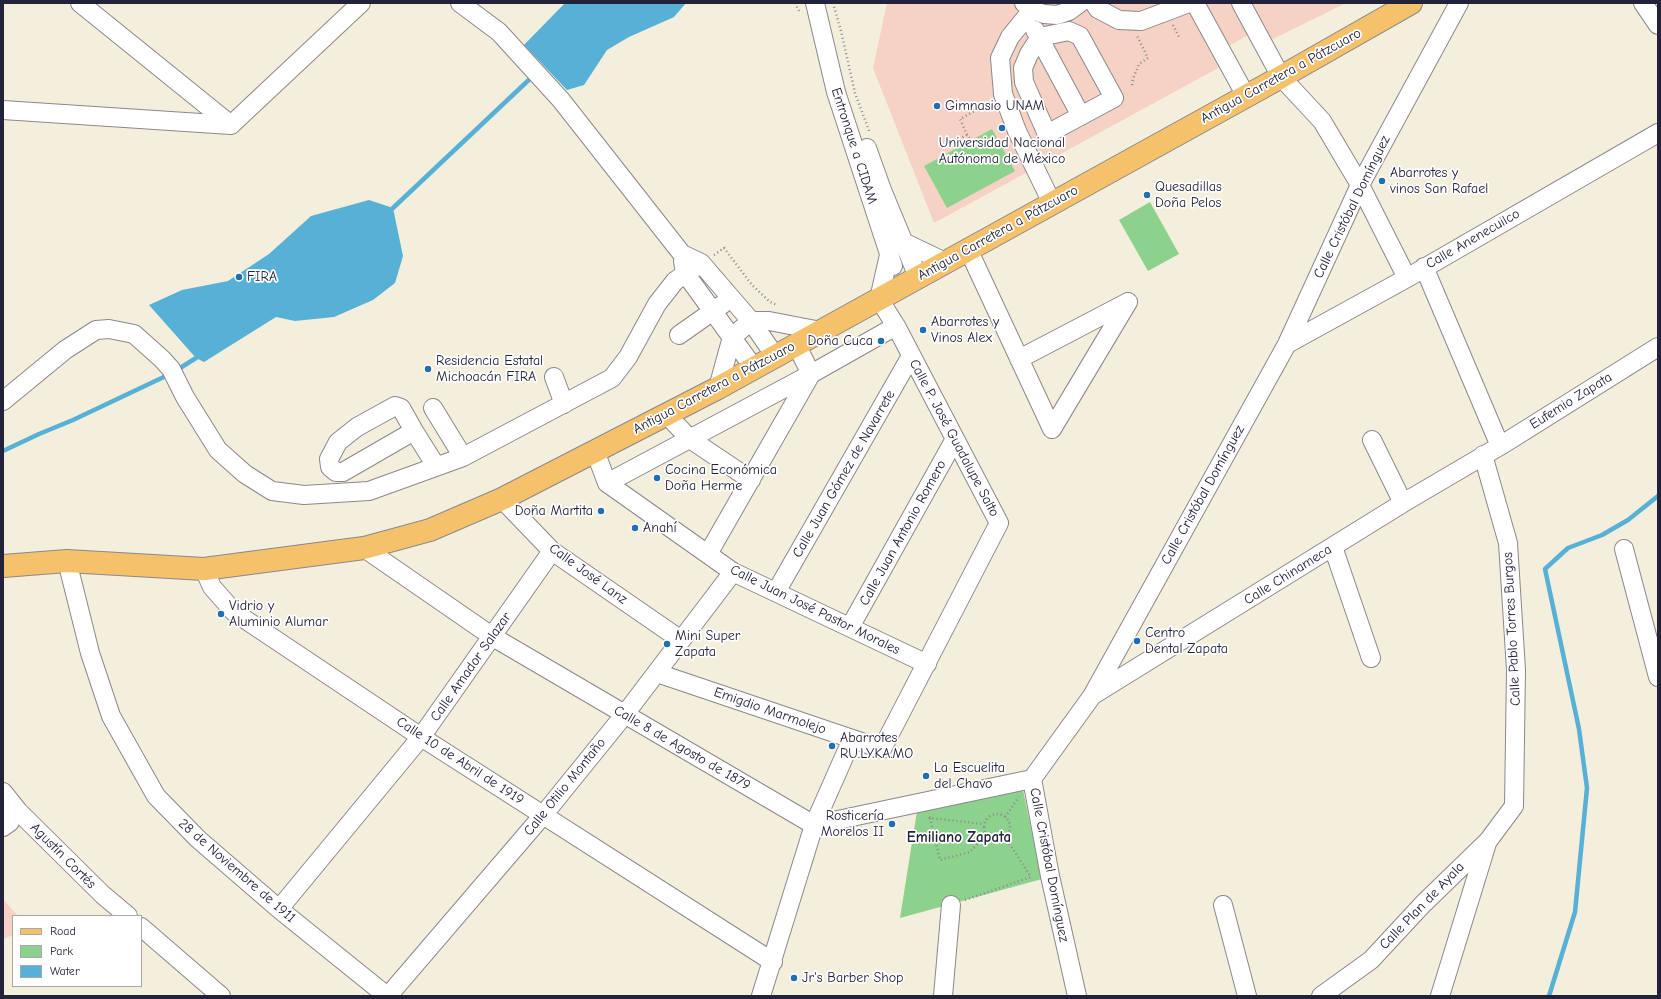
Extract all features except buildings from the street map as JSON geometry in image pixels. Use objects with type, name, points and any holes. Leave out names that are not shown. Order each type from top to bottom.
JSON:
[{"type":"main road","name":"Antigua Carretera a Pátzcuaro","points":[[3,566],[67,561],[204,569],[364,548],[430,530],[502,499],[718,388],[1411,3]]},
{"type":"street","points":[[80,3],[232,125]]},
{"type":"street","points":[[3,110],[232,125],[361,3]]},
{"type":"street","points":[[460,3],[499,32],[561,100],[682,254],[701,263],[751,321],[775,356]]},
{"type":"street","name":"Entronque a CIDAM","points":[[815,3],[876,193],[889,255],[909,282]]},
{"type":"street","name":"Entronque a CIDAM","points":[[826,3],[842,91]]},
{"type":"street","points":[[1028,10],[1044,14],[1057,15],[1069,11],[1080,3]]},
{"type":"street","points":[[1094,3],[1098,8],[1119,20],[1141,21],[1162,8],[1189,3]]},
{"type":"street","points":[[1195,3],[1263,86],[1322,121],[1360,185],[1406,278]]},
{"type":"street","points":[[1206,3],[1263,86]]},
{"type":"street","points":[[1230,3],[1263,86]]},
{"type":"street","points":[[1241,3],[1263,86]]},
{"type":"street","name":"Calle Cristóbal Domínguez","points":[[1077,996],[1050,876],[1032,779],[1092,696],[1287,344],[1360,185],[1459,3]]},
{"type":"street","points":[[1643,3],[1658,25]]},
{"type":"street","points":[[1028,10],[1040,37],[1081,116]]},
{"type":"street","points":[[1028,10],[1010,37],[1000,58],[1003,94],[1017,131],[1052,203]]},
{"type":"street","points":[[1069,31],[1080,36],[1114,98],[1081,116],[1047,134],[1024,82],[1023,68],[1029,54],[1040,37],[1069,31]]},
{"type":"street","name":"Calle Anenecuilco","points":[[1287,344],[1406,278],[1658,133]]},
{"type":"street","name":"Entronque a CIDAM","points":[[876,193],[903,242],[909,282]]},
{"type":"street","points":[[903,242],[945,262]]},
{"type":"street","points":[[968,249],[1052,429],[1128,302],[1019,358]]},
{"type":"street","points":[[682,254],[685,273],[754,368]]},
{"type":"street","points":[[879,299],[889,255]]},
{"type":"street","points":[[3,401],[65,350],[96,330],[109,329],[134,334],[171,369],[185,397],[218,450],[245,474],[272,490],[304,495],[369,492],[463,456],[612,378],[628,357],[657,304],[675,281],[701,263]]},
{"type":"street","points":[[1424,267],[1500,446]]},
{"type":"street","points":[[679,335],[732,298]]},
{"type":"street","name":"Calle P. José Guadalupe Salto","points":[[879,299],[896,326],[999,523],[882,750]]},
{"type":"street","points":[[718,388],[732,336],[751,321],[769,321],[821,331]]},
{"type":"street","points":[[595,451],[607,483],[811,374],[896,326]]},
{"type":"street","points":[[796,344],[811,374]]},
{"type":"street","name":"Eufemio Zapata","points":[[1483,455],[1500,446],[1658,347]]},
{"type":"street","name":"Calle Juan Gómez de Navarrete","points":[[776,592],[912,356]]},
{"type":"street","points":[[708,554],[811,374]]},
{"type":"street","points":[[554,377],[564,404]]},
{"type":"street","points":[[433,408],[463,456]]},
{"type":"street","points":[[666,414],[690,439],[751,480]]},
{"type":"street","points":[[414,431],[436,466]]},
{"type":"street","name":"Calle Juan Antonio Romero","points":[[850,627],[955,440]]},
{"type":"street","points":[[1372,440],[1403,503]]},
{"type":"street","name":"Calle Chinameca","points":[[1092,696],[1483,455]]},
{"type":"street","name":"Calle Pablo Torres Burgos","points":[[1483,455],[1508,543],[1516,670],[1514,806]]},
{"type":"street","name":"Calle Juan José Pastor Morales","points":[[607,483],[733,572],[927,664]]},
{"type":"street","name":"Calle José Lanz","points":[[502,499],[552,551],[681,640]]},
{"type":"street","points":[[1333,547],[1372,658]]},
{"type":"street","name":"Calle 8 de Agosto de 1879","points":[[364,548],[493,636],[814,825]]},
{"type":"street","points":[[1624,549],[1657,670]]},
{"type":"street","name":"Calle Amador Salazar","points":[[280,909],[421,737],[552,551]]},
{"type":"street","name":"28 de Noviembre de 1911","points":[[67,561],[90,653],[111,716],[156,796],[198,839],[280,909],[387,996]]},
{"type":"street","name":"Calle 10 de Abril de 1919","points":[[204,569],[212,587],[234,612],[421,737],[544,814],[773,962]]},
{"type":"street","name":"Calle Otilio Montaño","points":[[387,996],[544,814],[625,714],[733,572]]},
{"type":"street","name":"Emigdio Marmolejo","points":[[657,673],[882,750]]},
{"type":"street","points":[[762,996],[814,825],[852,739]]},
{"type":"street","points":[[814,825],[1032,779]]},
{"type":"street","name":"Agustín Cortés","points":[[3,792],[19,812],[103,895],[127,915]]},
{"type":"street","name":"Calle Plan de Ayala","points":[[1321,996],[1371,960],[1423,904],[1488,840],[1514,806]]},
{"type":"street","points":[[1440,996],[1488,840]]},
{"type":"street","points":[[943,996],[951,905]]},
{"type":"street","points":[[1223,905],[1247,996]]},
{"type":"street","points":[[142,928],[221,996]]},
{"type":"path","points":[[795,3],[800,13]]},
{"type":"path","points":[[833,3],[855,93],[870,135]]},
{"type":"path","points":[[1132,86],[1139,64],[1148,58],[1136,34]]},
{"type":"path","points":[[971,141],[960,119],[1003,94]]},
{"type":"path","points":[[959,139],[967,135]]},
{"type":"path","points":[[701,263],[724,248],[752,285],[770,302],[783,308]]},
{"type":"path","points":[[924,801],[930,818],[940,860],[970,852],[986,835]]},
{"type":"path","points":[[1001,815],[1008,820],[1009,829],[1005,837],[997,840],[989,838],[986,835],[984,824],[989,816],[1001,815]]},
{"type":"path","points":[[930,818],[984,824]]},
{"type":"path","points":[[1005,837],[1031,877]]},
{"type":"path","points":[[951,905],[1031,877],[1050,876]]},
{"type":"shaded area","name":"Universidad Nacional Autónoma de México","points":[[887,3],[1346,3],[1267,42],[1259,29],[1215,54],[1220,67],[934,223],[873,68]]},
{"type":"shaded area","points":[[3,899],[17,915],[12,915],[12,935],[3,939]]},
{"type":"green space","points":[[992,129],[1015,171],[947,208],[924,166]]},
{"type":"green space","points":[[1150,202],[1179,254],[1148,271],[1119,220]]},
{"type":"green space","points":[[1023,790],[1042,879],[900,918],[917,811]]},
{"type":"water","points":[[565,3],[686,3],[674,17],[629,37],[607,50],[584,85],[567,90],[524,45]]},
{"type":"water","points":[[369,200],[393,208],[403,256],[395,283],[373,300],[334,317],[295,321],[276,317],[204,362],[196,358],[149,305],[182,290],[228,281],[269,254],[311,216]]},
{"type":"waterway","points":[[393,208],[534,75]]},
{"type":"waterway","points":[[177,370],[196,358]]},
{"type":"waterway","points":[[3,451],[168,375]]},
{"type":"waterway","points":[[1549,996],[1575,912],[1587,788],[1579,729],[1545,569],[1568,548],[1602,535],[1628,520],[1658,496]]},
{"type":"place","name":"Gimnasio UNAM","points":[[937,106]]},
{"type":"place","name":"Universidad Nacional Autónoma de México","points":[[1002,128]]},
{"type":"place","name":"Abarrotes y vinos San Rafael","points":[[1382,181]]},
{"type":"place","name":"Quesadillas Doña Pelos","points":[[1147,195]]},
{"type":"place","name":"FIRA","points":[[239,277]]},
{"type":"place","name":"Abarrotes y Vinos Alex","points":[[923,330]]},
{"type":"place","name":"Doña Cuca","points":[[881,341]]},
{"type":"place","name":"Residencia Estatal Michoacán FIRA","points":[[428,369]]},
{"type":"place","name":"Cocina Económica Doña Herme","points":[[657,478]]},
{"type":"place","name":"Doña Martita","points":[[601,511]]},
{"type":"place","name":"Anahí","points":[[635,528]]},
{"type":"place","name":"Vidrio y Aluminio Alumar","points":[[221,614]]},
{"type":"place","name":"Centro Dental Zapata","points":[[1137,641]]},
{"type":"place","name":"Mini Super Zapata","points":[[667,644]]},
{"type":"place","name":"Abarrotes RU.LY.KA.MO","points":[[832,746]]},
{"type":"place","name":"La Escuelita del Chavo","points":[[926,776]]},
{"type":"place","name":"Rosticería Morelos II","points":[[892,824]]},
{"type":"place","name":"Jr's Barber Shop","points":[[794,978]]},
{"type":"district","name":"Emiliano Zapata","points":[[959,838]]}]
